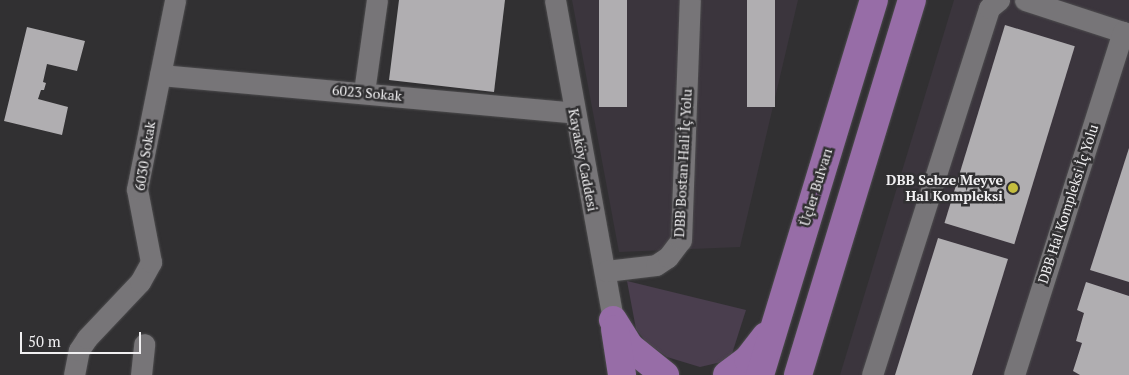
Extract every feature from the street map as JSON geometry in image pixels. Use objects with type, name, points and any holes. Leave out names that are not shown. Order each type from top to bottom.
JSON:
[{"type":"main road","name":"Üçler Bulvarı","points":[[760,375],[874,0]]},
{"type":"main road","points":[[798,375],[912,0]]},
{"type":"main road","points":[[614,320],[622,375]]},
{"type":"main road","points":[[614,320],[630,347],[665,375]]},
{"type":"main road","points":[[727,375],[748,359],[774,324]]},
{"type":"street","name":"6030 Sokak","points":[[74,375],[79,350],[87,338],[140,282],[151,262],[137,189],[175,0]]},
{"type":"street","points":[[364,92],[377,0]]},
{"type":"street","name":"Kayaköy Caddesi","points":[[556,0],[574,113],[606,270],[614,320]]},
{"type":"street","name":"DBB Bostan Hali İç Yolu","points":[[606,270],[656,265],[668,257],[681,240],[690,0]]},
{"type":"street","points":[[872,375],[989,8],[999,0]]},
{"type":"street","name":"DBB Hal Kompleksi İç Yolu","points":[[1014,375],[1126,33],[1025,0]]},
{"type":"street","name":"6023 Sokak","points":[[160,74],[574,113]]},
{"type":"street","points":[[141,375],[144,344]]},
{"type":"shaded area","points":[[572,0],[798,0],[740,247],[619,252]]},
{"type":"shaded area","name":"DBB Sebze Meyve Hal Kompleksi","points":[[954,0],[1129,0],[1129,375],[840,375]]},
{"type":"shaded area","points":[[627,281],[746,310],[730,360],[700,367],[667,357],[646,342],[636,329]]},
{"type":"building","points":[[399,0],[505,0],[494,92],[389,80]]},
{"type":"building","points":[[599,0],[627,0],[627,107],[599,107]]},
{"type":"building","points":[[747,0],[775,0],[775,107],[747,107]]},
{"type":"building","points":[[1005,25],[1075,46],[1014,244],[944,223]]},
{"type":"building","points":[[27,27],[85,41],[77,71],[47,64],[43,82],[46,83],[38,99],[68,107],[62,135],[4,121]]},
{"type":"building","points":[[1129,148],[1129,282],[1090,270]]},
{"type":"building","points":[[938,238],[1008,259],[972,375],[895,375]]},
{"type":"building","points":[[1086,282],[1129,296],[1129,375],[1080,375],[1073,371],[1082,343],[1076,341],[1084,313],[1077,310]]},
{"type":"place","name":"DBB Sebze Meyve Hal Kompleksi","points":[[1013,188]]}]
